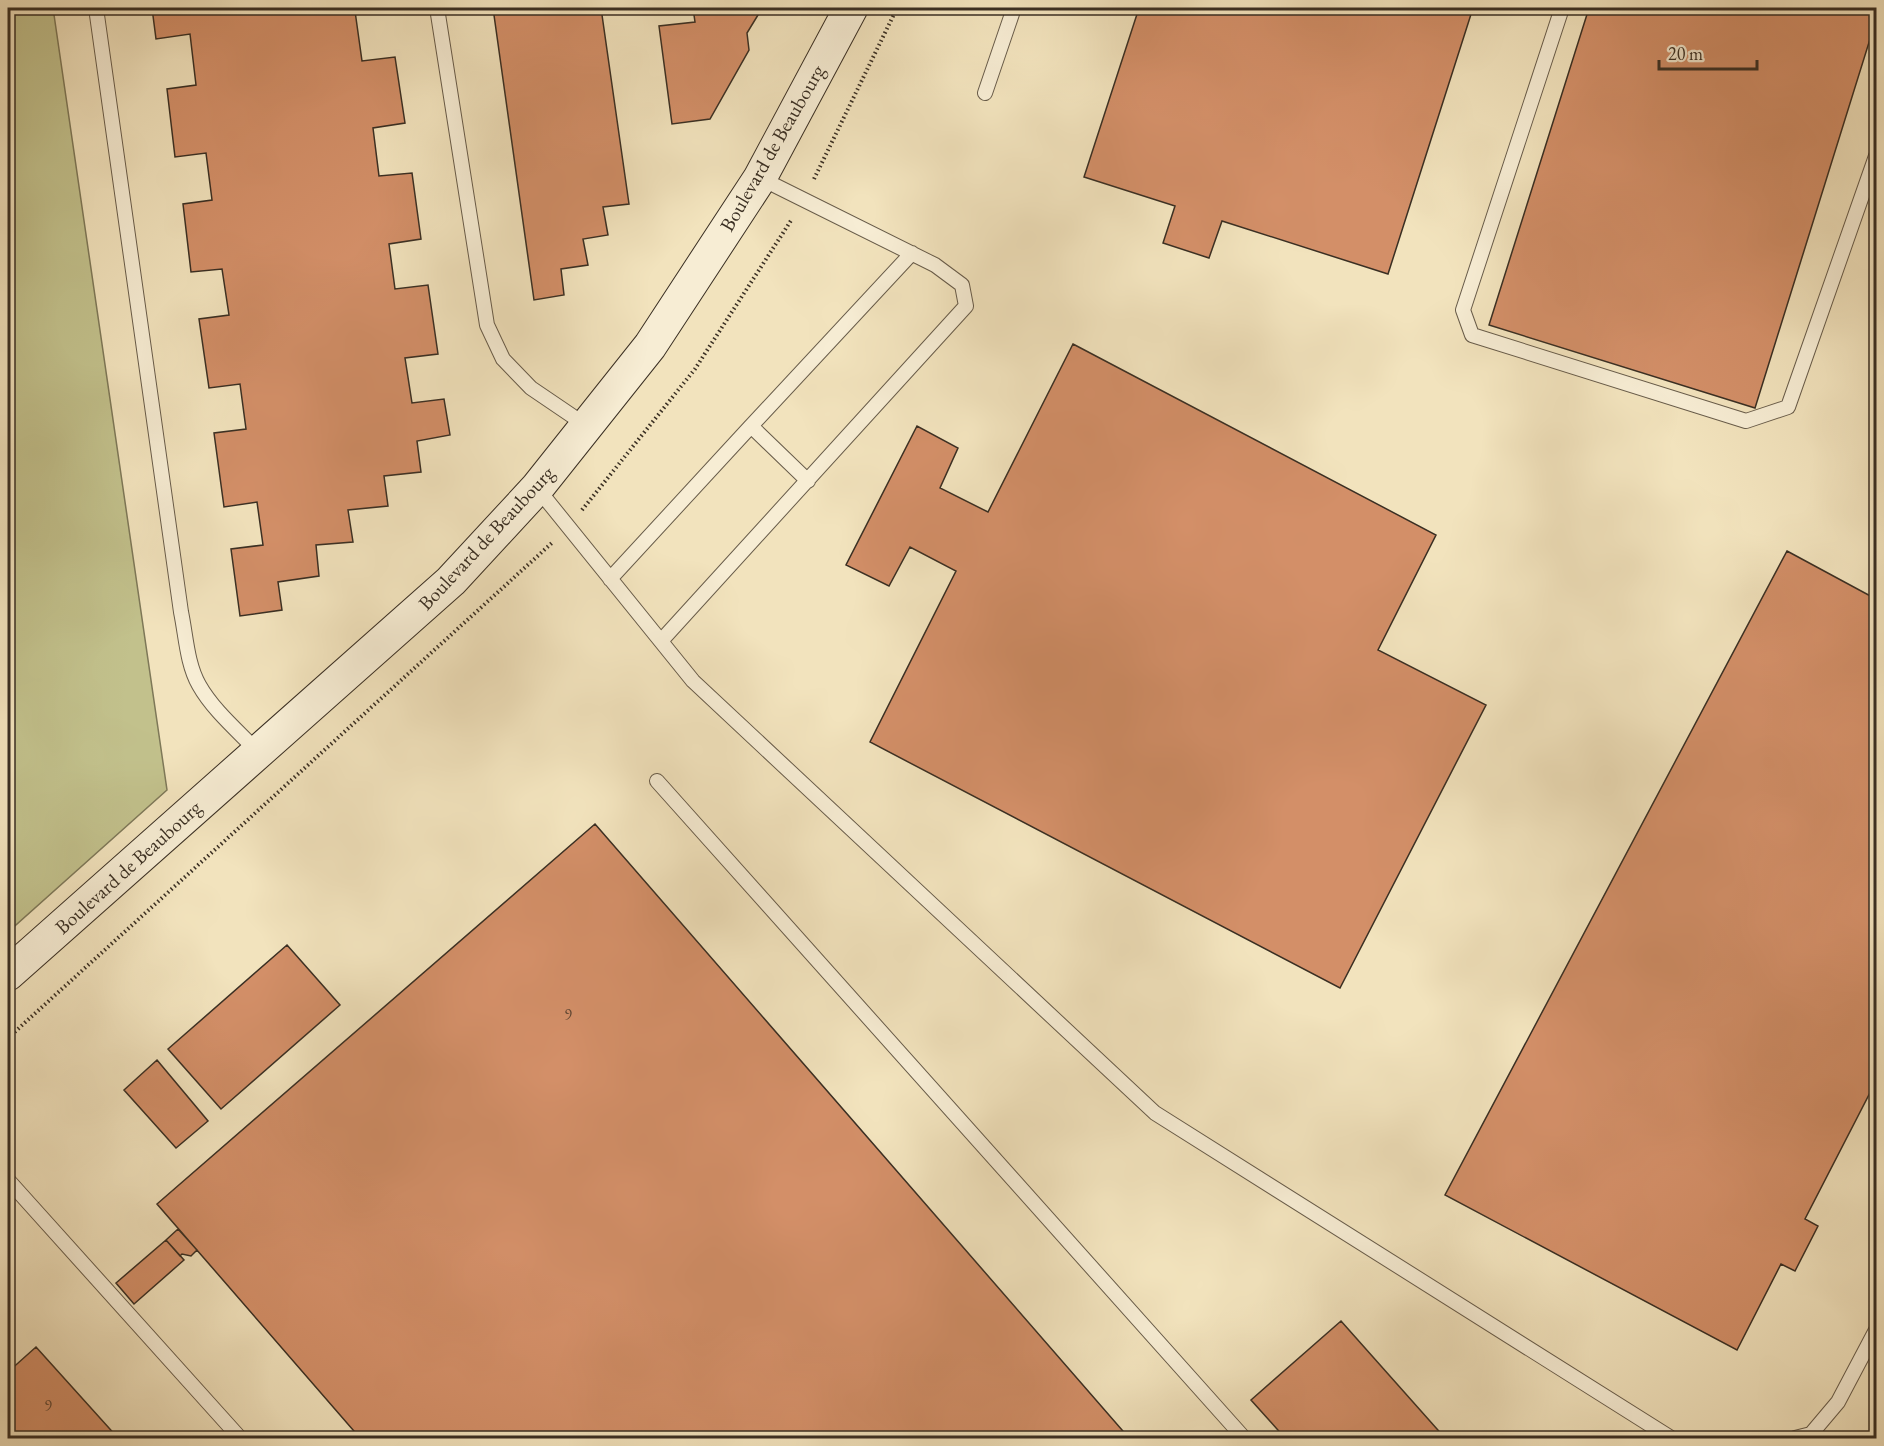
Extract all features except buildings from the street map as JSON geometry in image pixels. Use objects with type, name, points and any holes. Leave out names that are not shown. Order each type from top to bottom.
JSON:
[{"type":"main road","name":"Boulevard de Beaubourg","points":[[8,974],[451,581],[537,488],[650,346],[760,178],[851,8]]},
{"type":"lane","points":[[96,8],[181,612],[192,667],[199,686],[213,705],[258,752]]},
{"type":"lane","points":[[437,8],[487,325],[502,360],[531,387],[586,426]]},
{"type":"lane","points":[[985,93],[1014,8]]},
{"type":"lane","points":[[1562,8],[1463,310],[1472,335],[1746,422],[1788,407],[1876,156]]},
{"type":"lane","points":[[661,641],[966,306],[962,285],[935,265],[760,178]]},
{"type":"lane","points":[[610,579],[912,253]]},
{"type":"lane","points":[[751,426],[808,481]]},
{"type":"lane","points":[[537,488],[693,681],[1155,1113],[1671,1438]]},
{"type":"lane","points":[[657,781],[1244,1438]]},
{"type":"lane","points":[[8,1180],[240,1438]]},
{"type":"lane","points":[[1795,1438],[1811,1434],[1838,1402],[1876,1330]]},
{"type":"shaded area","points":[[8,8],[53,8],[167,790],[8,932]]}]
